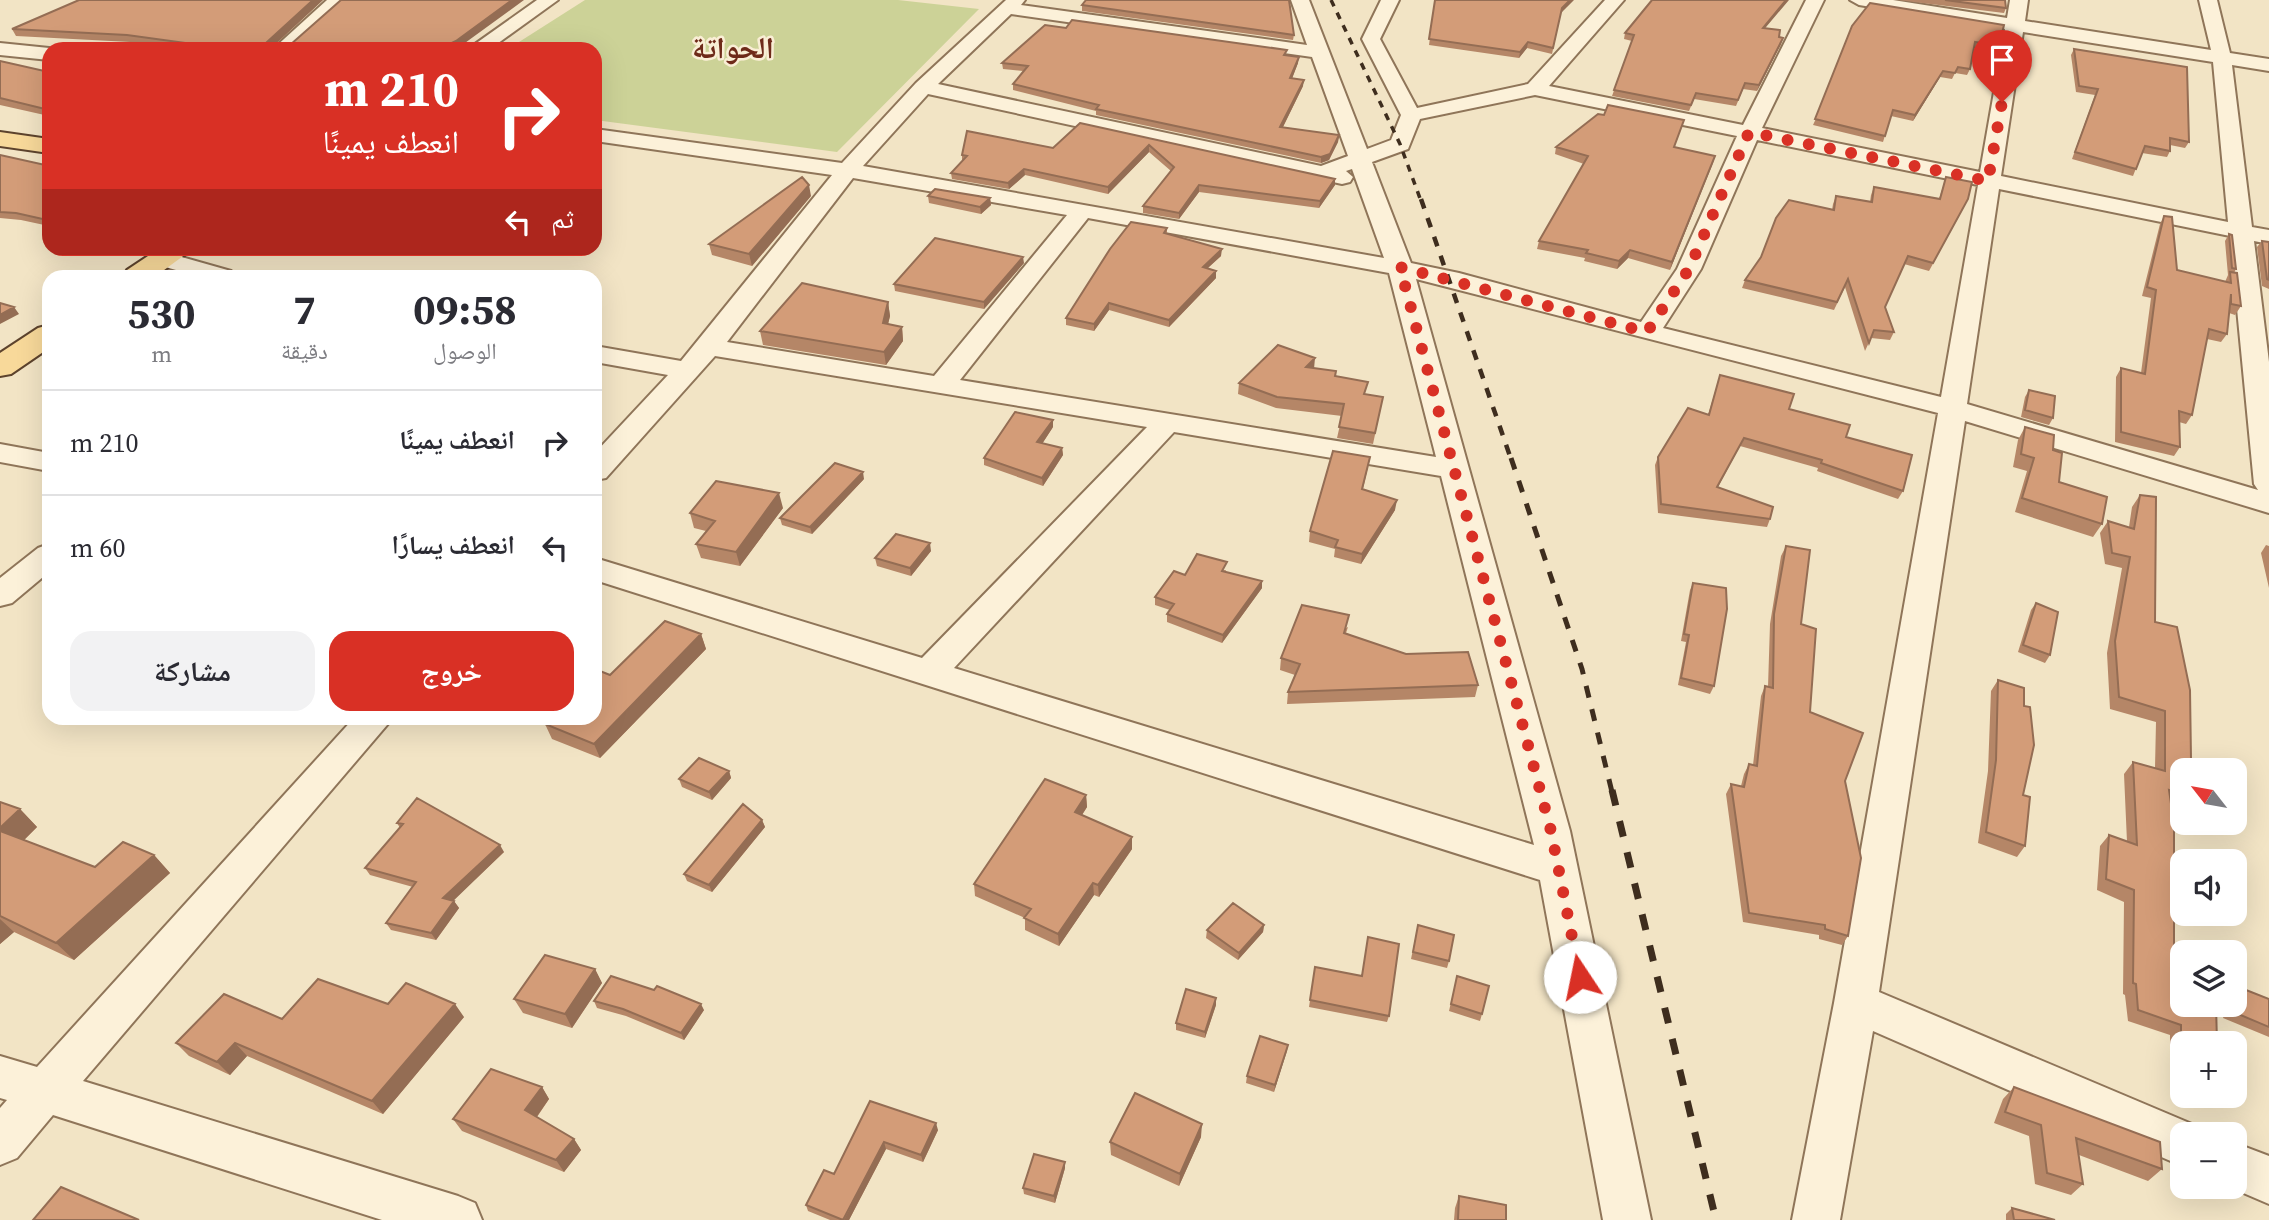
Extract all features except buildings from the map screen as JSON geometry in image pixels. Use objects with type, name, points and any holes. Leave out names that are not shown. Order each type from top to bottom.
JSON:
[{"type":"main road","points":[[0,139],[42,145]]},
{"type":"main road","points":[[147,270],[169,256]]},
{"type":"main road","points":[[0,367],[42,339]]},
{"type":"street","points":[[290,42],[338,0]]},
{"type":"street","points":[[487,42],[549,0]]},
{"type":"street","points":[[1300,0],[1400,267],[1559,869],[1627,1220]]},
{"type":"street","points":[[923,87],[1322,173],[1365,172],[1399,145],[1411,115],[1371,39],[1390,0]]},
{"type":"street","points":[[1535,89],[1615,0]]},
{"type":"street","points":[[1647,332],[1689,269],[1749,132],[1815,0]]},
{"type":"street","points":[[1859,0],[2017,12],[2222,58],[2269,65]]},
{"type":"street","points":[[2207,0],[2222,58],[2269,484]]},
{"type":"street","points":[[602,463],[709,346],[847,170],[923,87],[1011,4],[1320,52]]},
{"type":"street","points":[[1816,1220],[1856,1003],[2017,12]]},
{"type":"street","points":[[0,48],[42,53]]},
{"type":"street","points":[[1411,115],[1535,89],[2269,237]]},
{"type":"street","points":[[602,136],[847,170],[1400,267],[1952,408],[2269,503]]},
{"type":"street","points":[[942,384],[1083,210]]},
{"type":"street","points":[[177,256],[208,270]]},
{"type":"street","points":[[709,346],[1454,469]]},
{"type":"street","points":[[602,355],[688,370]]},
{"type":"street","points":[[928,673],[1168,421]]},
{"type":"street","points":[[0,453],[42,461]]},
{"type":"street","points":[[0,594],[42,561]]},
{"type":"street","points":[[602,571],[1559,869]]},
{"type":"street","points":[[0,1142],[369,725]]},
{"type":"street","points":[[1856,1003],[2170,1138]]},
{"type":"street","points":[[0,1077],[458,1220]]},
{"type":"street","points":[[2247,1171],[2269,1180]]},
{"type":"green space","points":[[585,0],[898,0],[979,9],[837,152],[602,121],[602,42],[519,42]]},
{"type":"railway","points":[[1331,0],[1400,144],[1421,201]]},
{"type":"railway","points":[[1421,199],[1511,459]]},
{"type":"railway","points":[[1511,458],[1582,669],[1612,792]]},
{"type":"railway","points":[[1612,790],[1716,1220]]},
{"type":"district","name":"الحواتة","points":[[733,47]]},
{"type":"route","points":[[1580,977],[1551,831],[1400,267],[1647,332],[1689,269],[1749,132],[1988,181],[2002,102]]}]
